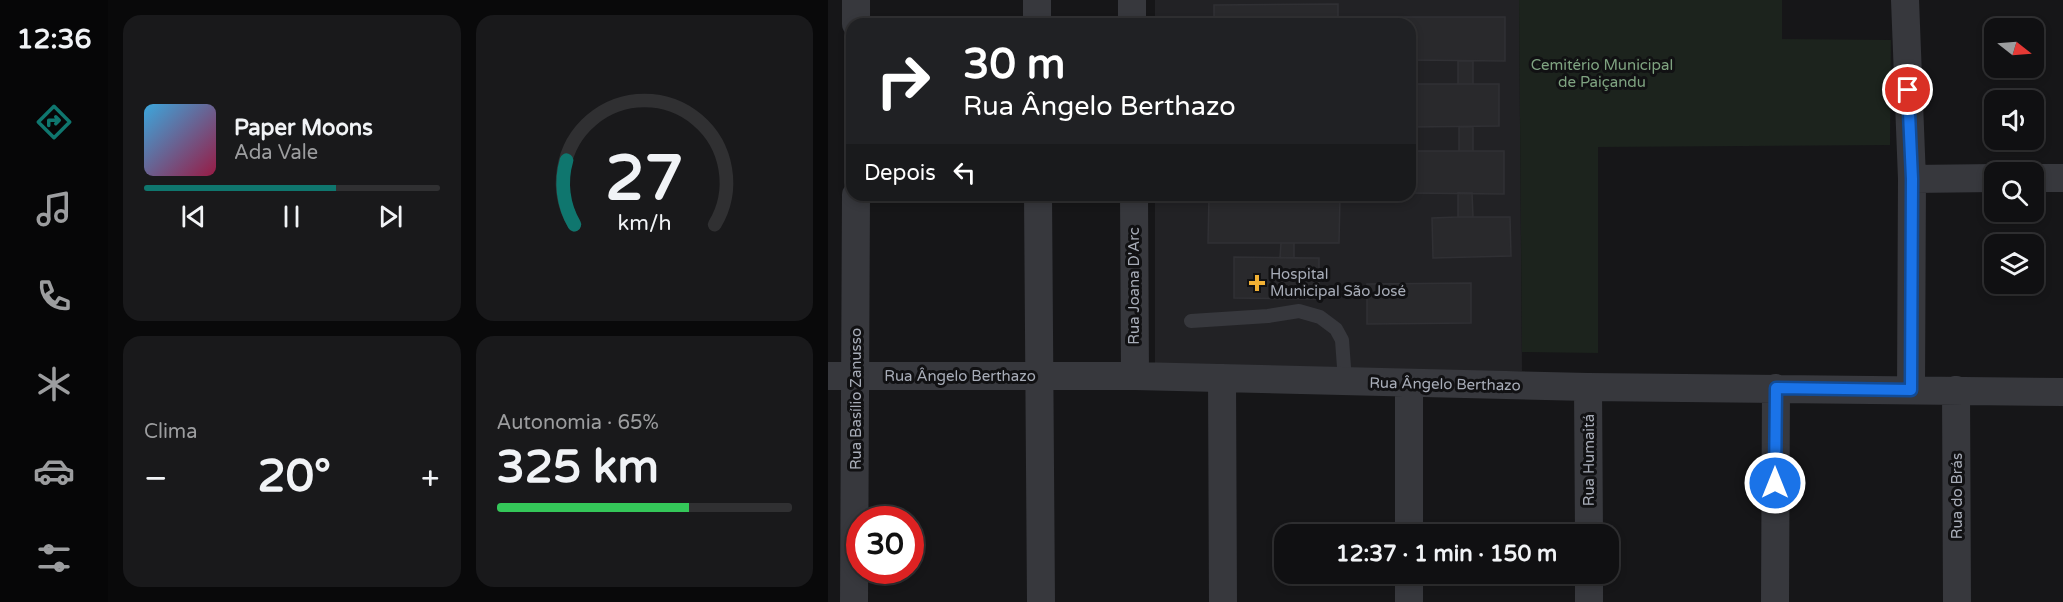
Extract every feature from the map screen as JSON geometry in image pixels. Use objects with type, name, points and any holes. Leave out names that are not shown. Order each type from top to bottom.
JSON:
[{"type":"street","points":[[856,0],[856,18]]},
{"type":"street","points":[[1037,0],[1037,18]]},
{"type":"street","points":[[1132,0],[1132,18]]},
{"type":"street","points":[[1905,0],[1912,179],[1911,390]]},
{"type":"street","points":[[1912,179],[1984,178]]},
{"type":"street","points":[[2044,178],[2063,178]]},
{"type":"street","name":"Rua Basílio Zanusso","points":[[854,602],[856,201]]},
{"type":"street","points":[[1038,201],[1041,602]]},
{"type":"street","name":"Rua Joana D'Arc","points":[[1134,201],[1135,376]]},
{"type":"street","name":"Rua Ângelo Berthazo","points":[[828,376],[1135,376],[1588,387],[2063,392]]},
{"type":"street","points":[[1222,378],[1223,602]]},
{"type":"street","points":[[1409,383],[1409,524]]},
{"type":"street","name":"Rua Humaitá","points":[[1588,387],[1589,524]]},
{"type":"street","points":[[1775,602],[1776,388]]},
{"type":"street","name":"Rua do Brás","points":[[1956,390],[1957,602]]},
{"type":"street","points":[[1409,584],[1409,602]]},
{"type":"street","points":[[1589,584],[1589,602]]},
{"type":"lane","points":[[1191,321],[1268,316],[1299,311],[1320,317],[1336,329],[1342,340],[1345,381]]},
{"type":"shaded area","points":[[1155,0],[1519,0],[1522,371],[1155,373],[1155,201],[1416,201],[1416,18],[1155,18]]},
{"type":"green space","name":"Cemitério Municipal de Paiçandu","points":[[1519,0],[1782,0],[1782,39],[1891,40],[1890,145],[1598,147],[1598,353],[1522,352]]},
{"type":"building","points":[[1338,4],[1338,18],[1214,18],[1214,5]]},
{"type":"building","points":[[1505,17],[1505,61],[1416,60],[1416,18],[1368,18]]},
{"type":"building","points":[[1458,61],[1473,61],[1473,84],[1458,84]]},
{"type":"building","points":[[1416,84],[1499,84],[1499,126],[1416,127]]},
{"type":"building","points":[[1459,127],[1473,127],[1473,151],[1459,151]]},
{"type":"building","points":[[1416,151],[1504,151],[1504,194],[1416,193]]},
{"type":"building","points":[[1458,193],[1472,193],[1473,217],[1458,217]]},
{"type":"building","points":[[1209,201],[1340,201],[1339,243],[1208,243]]},
{"type":"building","points":[[1510,217],[1511,256],[1433,258],[1432,218]]},
{"type":"building","points":[[1281,243],[1294,243],[1294,258],[1280,258]]},
{"type":"building","points":[[1234,257],[1319,258],[1319,299],[1234,298]]},
{"type":"building","points":[[1471,283],[1471,323],[1367,324],[1367,284]]},
{"type":"place","name":"Hospital Municipal São José","points":[[1257,283]]},
{"type":"route","points":[[1775,483],[1776,388],[1911,390],[1912,179],[1908,90]]}]
